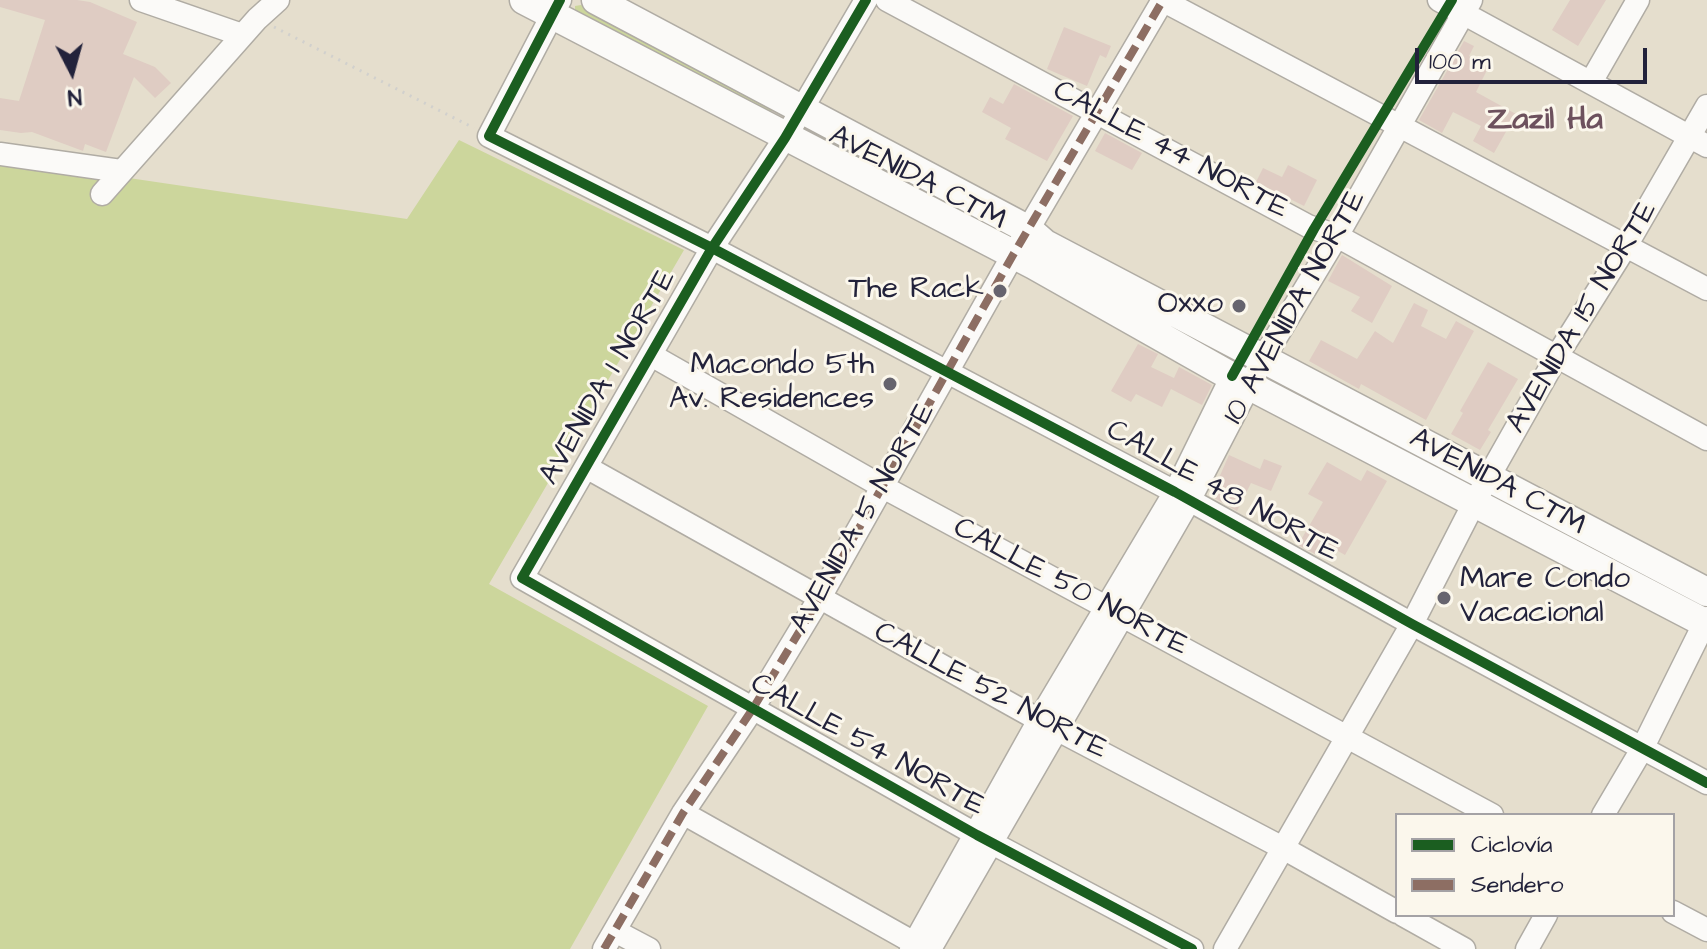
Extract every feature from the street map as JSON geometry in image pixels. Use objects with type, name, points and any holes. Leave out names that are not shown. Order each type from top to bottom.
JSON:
[{"type":"main road","name":"AVENIDA CTM","points":[[524,0],[556,7],[785,138],[1254,354],[1706,622]]},
{"type":"main road","points":[[596,0],[802,109],[1030,249]]},
{"type":"main road","name":"AVENIDA CTM","points":[[1030,249],[1241,380],[1707,592]]},
{"type":"street","points":[[141,0],[249,27]]},
{"type":"street","points":[[102,194],[249,27],[278,0]]},
{"type":"street","name":"AVENIDA 1 NORTE","points":[[522,578],[712,248],[785,138],[866,0]]},
{"type":"street","name":"CALLE 44 NORTE","points":[[887,0],[1314,229],[1337,236],[1707,439]]},
{"type":"street","points":[[1163,0],[1707,289]]},
{"type":"street","name":"AVENIDA 5 NORTE","points":[[610,940],[683,813],[752,710],[819,599],[948,373],[1030,249],[1099,112],[1163,0]]},
{"type":"street","points":[[1591,82],[1638,0]]},
{"type":"street","points":[[1456,5],[1698,142]]},
{"type":"street","name":"10 AVENIDA NORTE","points":[[920,948],[1182,496],[1254,354],[1337,236],[1398,126],[1456,5]]},
{"type":"street","points":[[489,136],[556,7]]},
{"type":"street","name":"AVENIDA 15 NORTE","points":[[1225,949],[1412,624],[1557,356],[1626,246],[1698,142],[1707,106]]},
{"type":"street","name":"CALLE 48 NORTE","points":[[489,136],[712,248],[1182,496],[1707,783]]},
{"type":"street","points":[[0,154],[121,171]]},
{"type":"street","name":"CALLE 50 NORTE","points":[[651,355],[883,487],[1488,813]]},
{"type":"street","name":"CALLE 52 NORTE","points":[[586,467],[819,599],[1395,911]]},
{"type":"street","name":"CALLE 54 NORTE","points":[[522,578],[752,710],[1192,949]]},
{"type":"street","points":[[1604,813],[1642,749],[1706,622]]},
{"type":"street","points":[[683,813],[920,948]]},
{"type":"street","points":[[1675,913],[1707,930]]},
{"type":"street","points":[[1407,917],[1464,949]]},
{"type":"street","points":[[1527,949],[1545,917]]},
{"type":"street","points":[[610,940],[649,949]]},
{"type":"path","points":[[249,27],[489,136]]},
{"type":"green space","points":[[581,5],[773,104],[774,109],[768,113],[575,11],[575,6]]},
{"type":"green space","points":[[804,123],[996,223],[995,229],[802,132]]},
{"type":"green space","points":[[459,140],[684,250],[489,584],[708,706],[570,949],[0,949],[0,159],[407,219]]},
{"type":"green space","points":[[1266,371],[1474,482],[1471,487],[1265,381]]},
{"type":"building","points":[[0,0],[90,2],[137,22],[123,54],[155,67],[171,83],[155,98],[134,77],[106,152],[85,144],[83,151],[32,132],[0,130],[0,98],[19,101],[45,20],[0,7]]},
{"type":"building","points":[[1570,0],[1606,0],[1578,46],[1552,30]]},
{"type":"building","points":[[1064,27],[1111,46],[1106,58],[1100,55],[1087,86],[1047,69]]},
{"type":"building","points":[[1464,41],[1474,46],[1469,56],[1489,66],[1476,92],[1516,114],[1494,153],[1473,141],[1481,126],[1453,112],[1442,133],[1419,120]]},
{"type":"building","points":[[1014,84],[1073,116],[1047,161],[1005,139],[1011,128],[982,112],[990,97],[1003,104]]},
{"type":"building","points":[[1105,133],[1142,153],[1132,170],[1095,151]]},
{"type":"building","points":[[1288,165],[1317,180],[1304,206],[1256,182],[1263,168],[1282,177]]},
{"type":"building","points":[[1342,255],[1392,286],[1372,323],[1351,311],[1360,297],[1328,281]]},
{"type":"building","points":[[1414,303],[1428,310],[1421,326],[1446,339],[1456,321],[1474,331],[1426,420],[1361,384],[1359,389],[1309,361],[1321,340],[1357,359],[1375,331],[1393,343]]},
{"type":"building","points":[[1138,344],[1158,354],[1151,367],[1174,378],[1179,367],[1212,385],[1202,405],[1171,389],[1162,407],[1136,394],[1131,402],[1111,391]]},
{"type":"building","points":[[1488,362],[1518,379],[1480,450],[1451,434],[1463,413],[1460,411]]},
{"type":"building","points":[[1229,455],[1260,469],[1264,459],[1282,466],[1271,491],[1251,483],[1237,511],[1211,496]]},
{"type":"building","points":[[1327,462],[1361,481],[1367,470],[1387,481],[1345,555],[1324,543],[1317,555],[1298,545],[1323,502],[1308,494]]},
{"type":"marked path","points":[[604,949],[683,813],[752,710],[819,599],[1013,255],[1163,0]]},
{"type":"cycle path","points":[[560,0],[489,136],[712,248],[1175,492],[1707,783]]},
{"type":"cycle path","points":[[866,0],[785,138],[712,248],[522,578],[977,835],[1192,949]]},
{"type":"cycle path","points":[[1232,376],[1314,229],[1452,0]]},
{"type":"place","name":"The Rack","points":[[1000,291]]},
{"type":"place","name":"Oxxo","points":[[1239,306]]},
{"type":"place","name":"Macondo 5th Av. Residences","points":[[890,384]]},
{"type":"place","name":"Mare Condo Vacacional","points":[[1444,598]]},
{"type":"district","name":"Zazil Ha","points":[[1545,121]]}]
